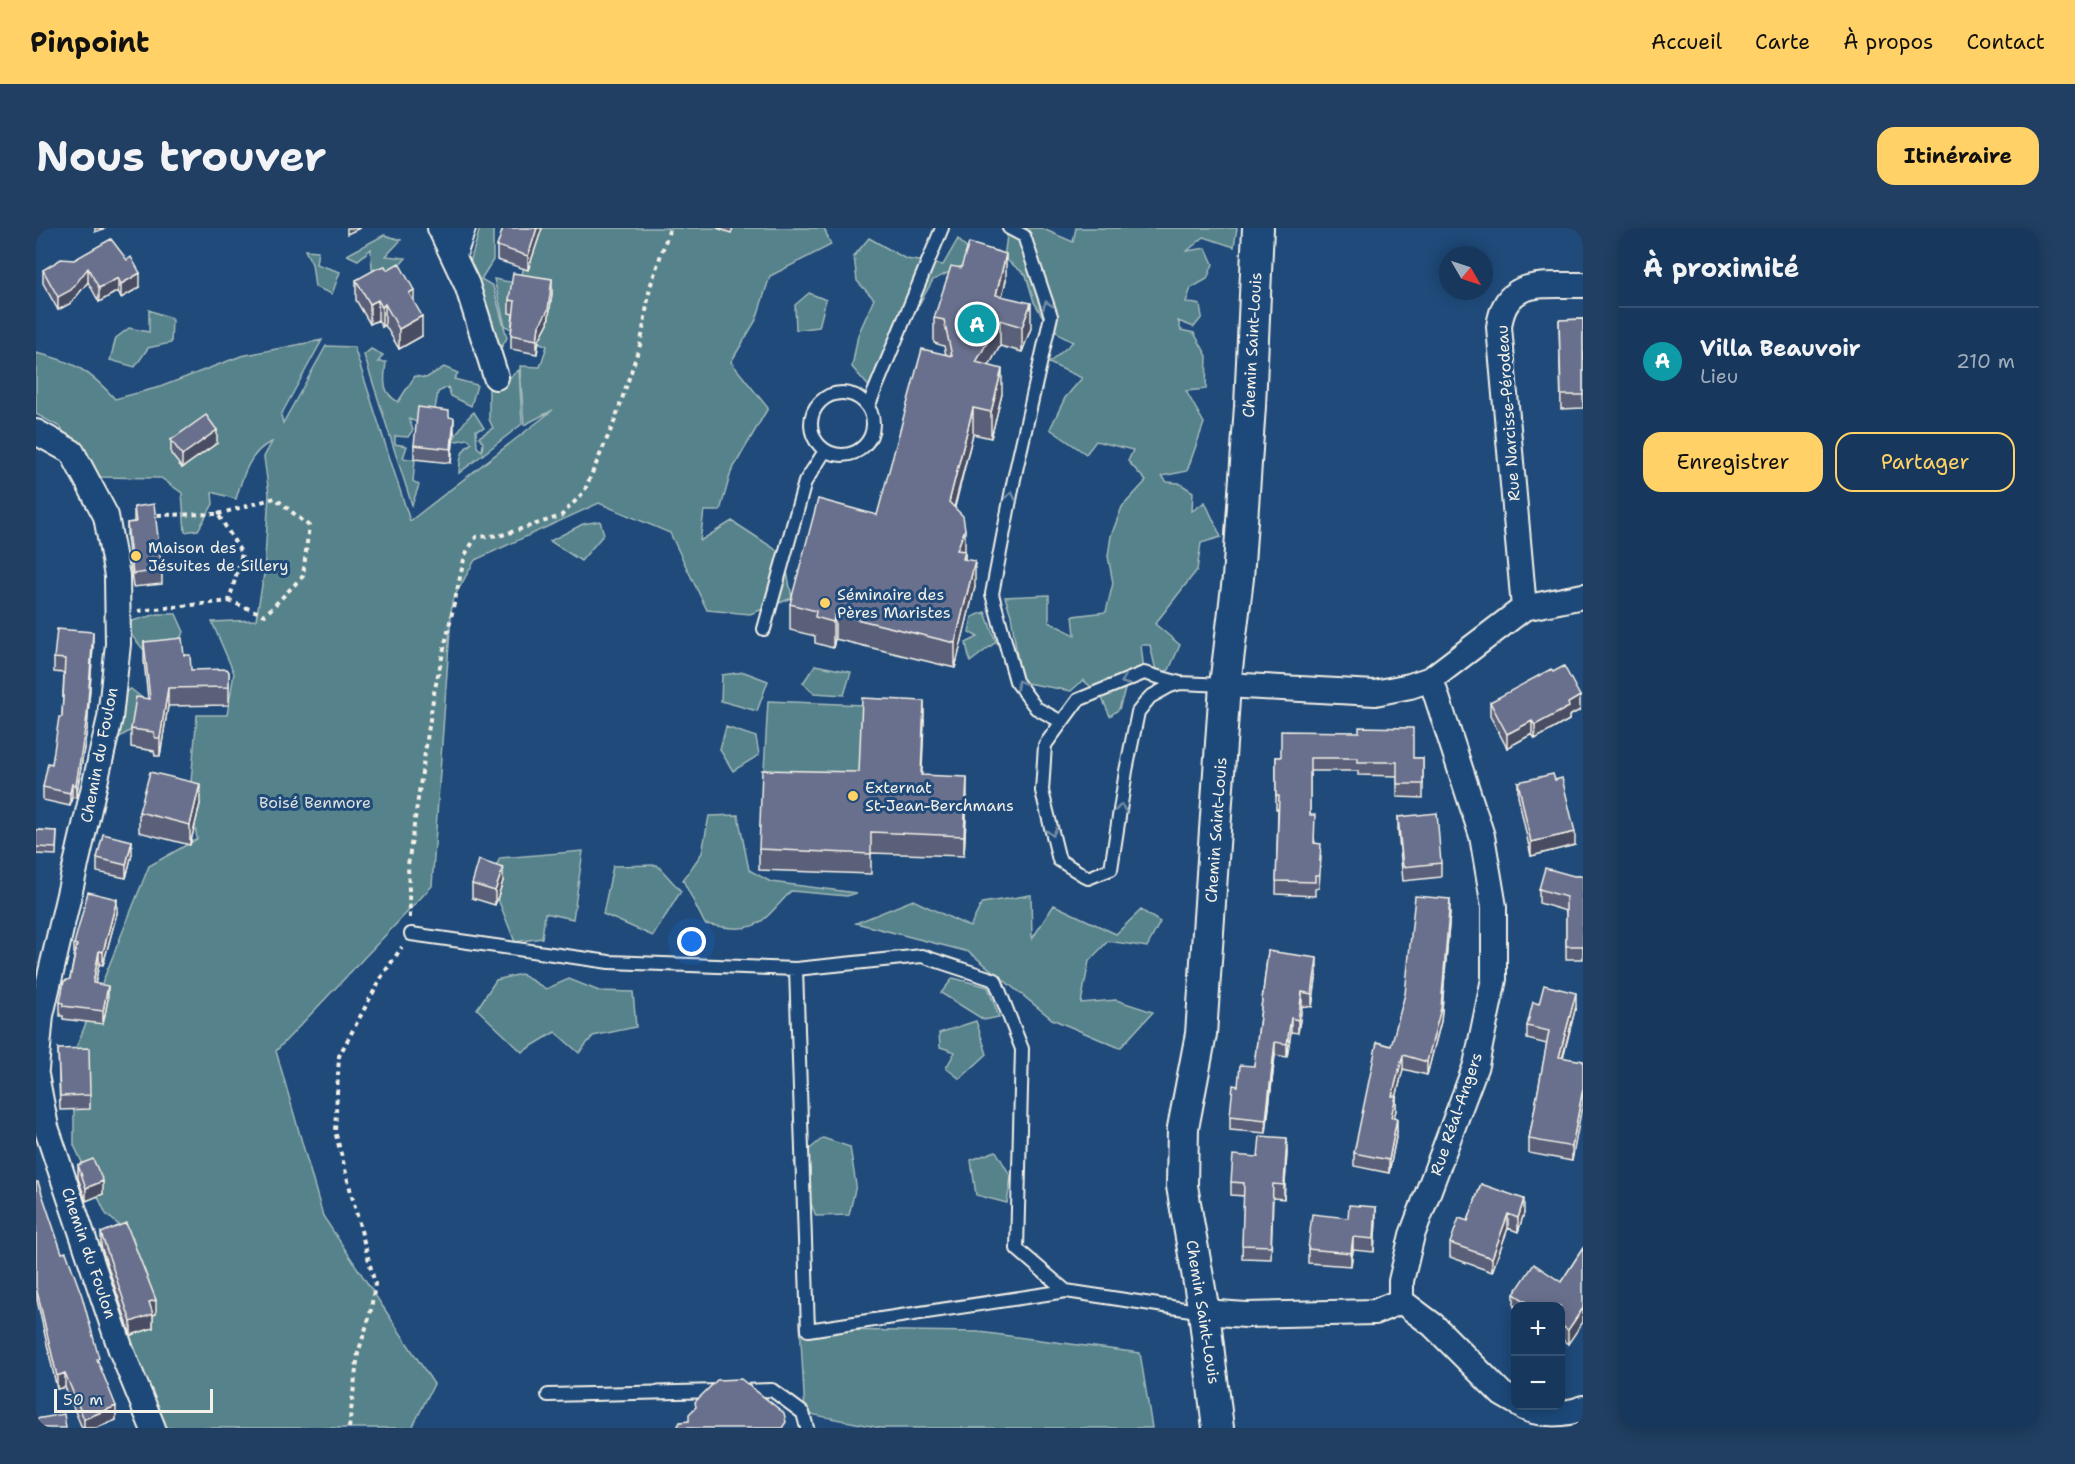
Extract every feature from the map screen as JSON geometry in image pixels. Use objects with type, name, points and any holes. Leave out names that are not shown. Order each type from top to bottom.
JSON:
[{"type":"street","points":[[440,228],[467,285],[496,377]]},
{"type":"street","points":[[454,255],[463,228]]},
{"type":"street","name":"Chemin Saint-Louis","points":[[1218,1428],[1204,1312],[1182,1186],[1183,1128],[1201,1034],[1225,685],[1238,578],[1250,406],[1258,228]]},
{"type":"street","name":"Rue Narcisse-Pérodeau","points":[[1524,608],[1499,327],[1501,310],[1510,296],[1529,286],[1583,285]]},
{"type":"street","name":"Chemin du Foulon","points":[[36,432],[72,452],[106,516],[117,576],[118,619],[118,644],[110,718],[41,1016],[36,1069]]},
{"type":"street","points":[[1225,685],[1375,693],[1431,679],[1524,608],[1583,596]]},
{"type":"street","name":"Rue Réal-Angers","points":[[1401,1301],[1401,1281],[1412,1235],[1476,1065],[1494,978],[1494,908],[1482,836],[1431,679]]},
{"type":"street","name":"Chemin du Foulon","points":[[36,1076],[46,1127],[121,1350],[153,1428]]},
{"type":"street","points":[[1204,1312],[1246,1315],[1375,1312],[1401,1301],[1433,1325],[1502,1394],[1511,1400]]},
{"type":"street","points":[[1528,1410],[1558,1413],[1583,1408]]},
{"type":"lane","points":[[868,407],[942,228]]},
{"type":"lane","points":[[1009,228],[1024,236],[1051,316],[1014,479],[992,594],[1016,681],[1036,708],[1062,722]]},
{"type":"lane","points":[[842,393],[861,399],[868,407],[873,427],[864,446],[846,456],[825,451],[812,435],[812,416],[816,406],[832,394],[842,393]]},
{"type":"lane","points":[[764,629],[806,482],[825,451]]},
{"type":"lane","points":[[1180,683],[1150,697],[1138,712],[1126,771],[1112,869],[1088,878],[1059,860],[1042,791],[1045,745],[1078,700],[1144,673],[1180,683],[1225,685]]},
{"type":"lane","points":[[411,934],[609,962],[796,969],[922,956],[995,981],[1022,1049],[1017,1250],[1066,1291]]},
{"type":"lane","points":[[796,969],[808,1330],[1066,1291],[1204,1312]]},
{"type":"lane","points":[[548,1395],[772,1390],[803,1413],[807,1428]]},
{"type":"path","points":[[349,1428],[358,1353],[370,1315],[375,1284],[335,1131],[339,1056],[382,976],[411,934],[408,865],[435,693],[465,555],[476,537],[502,535],[561,516],[584,492],[615,420],[637,353],[650,287],[670,228]]},
{"type":"path","points":[[118,619],[144,609],[230,601],[265,615],[303,576],[309,526],[275,498],[218,514],[151,515]]},
{"type":"path","points":[[218,514],[242,554],[230,601]]},
{"type":"green space","points":[[480,228],[493,228],[493,260],[481,279],[493,286],[507,338],[498,353],[469,266]]},
{"type":"green space","name":"Boisé Benmore","points":[[526,228],[824,228],[831,245],[770,276],[756,320],[731,362],[768,408],[731,472],[720,511],[704,511],[700,541],[732,521],[784,555],[792,598],[750,614],[707,610],[670,533],[599,503],[475,560],[452,601],[432,886],[276,1051],[323,1216],[434,1384],[412,1428],[156,1428],[126,1361],[139,1268],[133,1237],[106,1214],[74,1145],[74,1053],[149,866],[197,839],[190,793],[197,715],[227,715],[234,673],[212,622],[256,620],[264,574],[269,494],[264,457],[272,442],[258,451],[253,458],[244,474],[236,499],[212,492],[213,504],[198,530],[185,532],[182,493],[161,478],[98,477],[60,427],[36,414],[36,353],[80,368],[115,399],[160,387],[241,356],[322,340],[281,415],[283,423],[326,346],[354,347],[410,521],[553,410],[524,425],[520,366],[540,367],[547,346],[505,326],[494,279],[520,284],[531,234]]},
{"type":"green space","points":[[1008,228],[1041,228],[1073,242],[1076,228],[1237,228],[1234,247],[1204,237],[1187,251],[1206,248],[1213,264],[1207,279],[1191,288],[1186,302],[1200,305],[1202,317],[1194,327],[1178,321],[1181,330],[1194,333],[1207,356],[1206,389],[1186,391],[1204,423],[1187,471],[1162,476],[1167,482],[1179,483],[1193,492],[1192,511],[1205,502],[1221,537],[1201,543],[1197,570],[1155,624],[1180,645],[1169,670],[1157,675],[1150,645],[1141,645],[1145,680],[1127,683],[1119,709],[1110,716],[1101,696],[1083,680],[1071,691],[1021,682],[1011,615],[1005,597],[1049,595],[1049,622],[1075,635],[1073,616],[1106,612],[1113,583],[1108,556],[1111,536],[1122,507],[1146,481],[1128,461],[1133,450],[1096,441],[1086,454],[1050,429],[1065,398],[1082,378],[1049,363],[1073,342],[1061,336],[1043,317],[1034,302],[1026,275],[1004,258]]},
{"type":"green space","points":[[384,235],[401,240],[386,256],[406,258],[390,276],[372,269],[371,249],[358,260],[347,255]]},
{"type":"green space","points":[[869,238],[906,259],[943,265],[958,239],[976,259],[933,280],[871,389],[852,367],[858,335],[874,299],[857,281],[854,256]]},
{"type":"green space","points":[[305,250],[318,251],[316,264],[340,272],[332,294],[315,287],[312,264]]},
{"type":"green space","points":[[809,293],[826,300],[819,327],[796,330],[795,305]]},
{"type":"green space","points":[[149,310],[172,319],[171,343],[148,348],[135,367],[110,360],[116,338],[129,328],[149,332]]},
{"type":"green space","points":[[371,349],[383,355],[378,362],[386,362],[384,380],[386,390],[398,402],[415,376],[426,378],[444,367],[458,373],[454,379],[477,385],[471,406],[451,396],[448,387],[438,392],[435,409],[419,423],[409,419],[413,430],[408,437],[395,436],[395,444],[407,446],[403,458],[415,460],[413,481],[419,485],[412,505],[364,355]]},
{"type":"green space","points":[[519,370],[522,424],[459,473],[463,452],[472,443],[468,439],[451,442],[464,422],[474,412],[484,428],[476,430],[477,447],[482,451],[483,443],[479,437],[493,428],[489,419],[489,385],[509,378]]},
{"type":"green space","points":[[600,521],[604,534],[581,561],[550,541],[583,524]]},
{"type":"green space","points":[[985,612],[996,642],[970,662],[966,643],[978,637],[969,632],[972,617]]},
{"type":"green space","points":[[158,614],[176,614],[184,632],[174,647],[143,649],[132,636],[128,622]]},
{"type":"green space","points":[[815,665],[851,672],[844,695],[814,693],[803,683]]},
{"type":"green space","points":[[744,672],[768,681],[757,711],[721,701],[722,675]]},
{"type":"green space","points":[[131,689],[161,713],[116,739],[121,694]]},
{"type":"green space","points":[[768,701],[863,705],[859,793],[763,788]]},
{"type":"green space","points":[[726,727],[756,737],[759,755],[733,771],[720,750]]},
{"type":"green space","points":[[738,815],[749,870],[771,882],[857,893],[847,896],[791,891],[771,913],[755,925],[736,928],[705,924],[683,880],[702,853],[709,816]]},
{"type":"green space","points":[[583,851],[573,919],[545,913],[542,938],[515,942],[490,879],[500,858]]},
{"type":"green space","points":[[657,865],[681,891],[653,936],[603,914],[613,866]]},
{"type":"green space","points":[[1031,895],[1032,939],[1054,905],[1116,934],[1141,910],[1160,922],[1147,947],[1108,941],[1089,961],[1081,1003],[1116,1000],[1153,1012],[1120,1048],[1052,1019],[969,952],[856,923],[913,900],[970,927],[982,903]]},
{"type":"green space","points":[[521,974],[546,989],[569,979],[599,991],[633,992],[636,1027],[593,1036],[579,1053],[555,1032],[522,1052],[477,1009],[496,980]]},
{"type":"green space","points":[[953,978],[988,987],[999,1017],[984,1020],[941,993]]},
{"type":"green space","points":[[976,1021],[987,1054],[960,1079],[946,1068],[955,1052],[940,1047],[939,1033]]},
{"type":"green space","points":[[823,1138],[850,1147],[856,1185],[849,1215],[816,1216],[794,1162]]},
{"type":"green space","points":[[996,1151],[1011,1177],[1007,1203],[976,1195],[971,1160]]},
{"type":"green space","points":[[800,1322],[830,1330],[979,1332],[1140,1353],[1152,1428],[881,1428],[805,1413]]},
{"type":"building","points":[[503,228],[537,228],[528,256],[497,246]]},
{"type":"building","points":[[111,239],[127,260],[131,257],[140,273],[121,284],[118,278],[99,288],[88,268],[71,290],[58,297],[43,270],[61,259],[74,260]]},
{"type":"building","points":[[969,243],[1006,254],[996,295],[1031,303],[1022,327],[1000,320],[976,362],[1002,369],[991,412],[973,408],[949,502],[963,516],[965,529],[957,550],[965,551],[963,559],[975,561],[955,643],[835,614],[833,622],[815,617],[816,611],[790,604],[818,499],[877,515],[922,349],[952,356],[944,320],[934,318],[951,266],[961,268]]},
{"type":"building","points":[[399,263],[414,290],[409,293],[422,316],[399,329],[385,304],[382,307],[378,300],[370,304],[356,280],[376,269],[385,266],[387,270]]},
{"type":"building","points":[[513,273],[552,279],[548,310],[539,326],[537,340],[511,335],[515,301],[509,300]]},
{"type":"building","points":[[1583,319],[1583,395],[1561,395],[1559,320]]},
{"type":"building","points":[[418,407],[449,411],[449,417],[454,418],[451,449],[414,445]]},
{"type":"building","points":[[206,415],[217,430],[182,455],[171,440]]},
{"type":"building","points":[[154,504],[162,570],[133,574],[127,523],[136,522],[134,507]]},
{"type":"building","points":[[57,629],[93,632],[87,716],[76,785],[72,784],[70,793],[43,787],[48,763],[52,764],[59,717],[62,717],[65,659],[54,658]]},
{"type":"building","points":[[182,638],[184,655],[190,655],[191,670],[227,669],[229,687],[168,688],[160,738],[155,738],[154,732],[131,729],[136,697],[150,699],[144,642]]},
{"type":"building","points":[[1564,666],[1580,696],[1568,703],[1569,707],[1535,725],[1532,721],[1507,734],[1490,702],[1551,669],[1553,672]]},
{"type":"building","name":"Externat St-Jean-Berchmans","points":[[862,698],[924,701],[921,775],[967,777],[964,836],[871,832],[871,854],[759,849],[762,770],[859,772]]},
{"type":"building","points":[[1359,727],[1413,728],[1413,758],[1423,758],[1423,784],[1397,784],[1397,762],[1358,762],[1358,758],[1310,758],[1310,815],[1315,815],[1314,843],[1321,844],[1319,875],[1315,875],[1315,882],[1276,881],[1279,796],[1276,796],[1276,757],[1281,757],[1281,731],[1359,732]]},
{"type":"building","points":[[150,772],[200,784],[190,825],[139,812]]},
{"type":"building","points":[[1553,774],[1555,780],[1562,778],[1575,832],[1531,842],[1518,782]]},
{"type":"building","points":[[1437,813],[1441,863],[1403,867],[1398,817]]},
{"type":"building","points":[[36,830],[57,831],[56,848],[36,847]]},
{"type":"building","points":[[103,834],[132,841],[126,865],[97,858]]},
{"type":"building","points":[[479,860],[503,868],[495,891],[472,884]]},
{"type":"building","points":[[1545,868],[1574,876],[1583,876],[1583,946],[1566,946],[1566,897],[1539,889]]},
{"type":"building","points":[[88,892],[117,899],[103,952],[99,951],[93,983],[108,986],[103,1011],[63,1006],[60,1002],[64,981],[70,979],[77,945],[74,944]]},
{"type":"building","points":[[1415,896],[1450,899],[1441,1008],[1427,1062],[1403,1055],[1392,1096],[1396,1096],[1391,1117],[1397,1118],[1389,1160],[1354,1153],[1377,1042],[1391,1046],[1405,994]]},
{"type":"building","points":[[1268,951],[1317,958],[1312,994],[1302,992],[1298,1020],[1291,1018],[1287,1044],[1275,1042],[1266,1120],[1230,1116],[1233,1085],[1238,1086],[1240,1065],[1254,1066]]},
{"type":"building","points":[[1544,985],[1576,993],[1559,1057],[1583,1061],[1583,1088],[1572,1147],[1529,1139],[1549,1031],[1527,1026],[1533,1002],[1539,1004]]},
{"type":"building","points":[[89,1048],[90,1095],[60,1096],[58,1049]]},
{"type":"building","points":[[1260,1136],[1287,1138],[1284,1185],[1273,1184],[1271,1246],[1242,1245],[1244,1183],[1231,1182],[1233,1155],[1258,1157]]},
{"type":"building","points":[[93,1159],[103,1181],[86,1188],[78,1165]]},
{"type":"building","points":[[36,1182],[38,1182],[62,1253],[66,1252],[82,1296],[99,1358],[97,1359],[116,1406],[84,1419],[65,1373],[57,1376],[36,1287]]},
{"type":"building","points":[[1481,1184],[1524,1199],[1518,1218],[1508,1214],[1492,1258],[1450,1243],[1459,1218],[1468,1221]]},
{"type":"building","points":[[1349,1205],[1376,1207],[1374,1239],[1353,1237],[1351,1253],[1308,1249],[1312,1214],[1348,1218]]},
{"type":"building","points":[[126,1223],[156,1300],[149,1302],[153,1314],[131,1322],[101,1233]]},
{"type":"building","points":[[1583,1248],[1583,1308],[1568,1330],[1565,1328],[1565,1302],[1527,1302],[1514,1294],[1534,1264],[1561,1282]]},
{"type":"building","points":[[741,1379],[784,1413],[786,1422],[782,1428],[677,1428],[680,1422],[689,1421],[689,1414],[696,1407],[695,1402],[717,1380]]},
{"type":"building","points":[[64,1414],[66,1428],[36,1428],[36,1419]]},
{"type":"place","name":"Villa Beauvoir","points":[[977,324]]},
{"type":"place","name":"Maison des Jésuites de Sillery","points":[[136,556]]},
{"type":"place","name":"Séminaire des Pères Maristes","points":[[825,603]]},
{"type":"place","name":"Externat St-Jean-Berchmans","points":[[853,796]]}]
